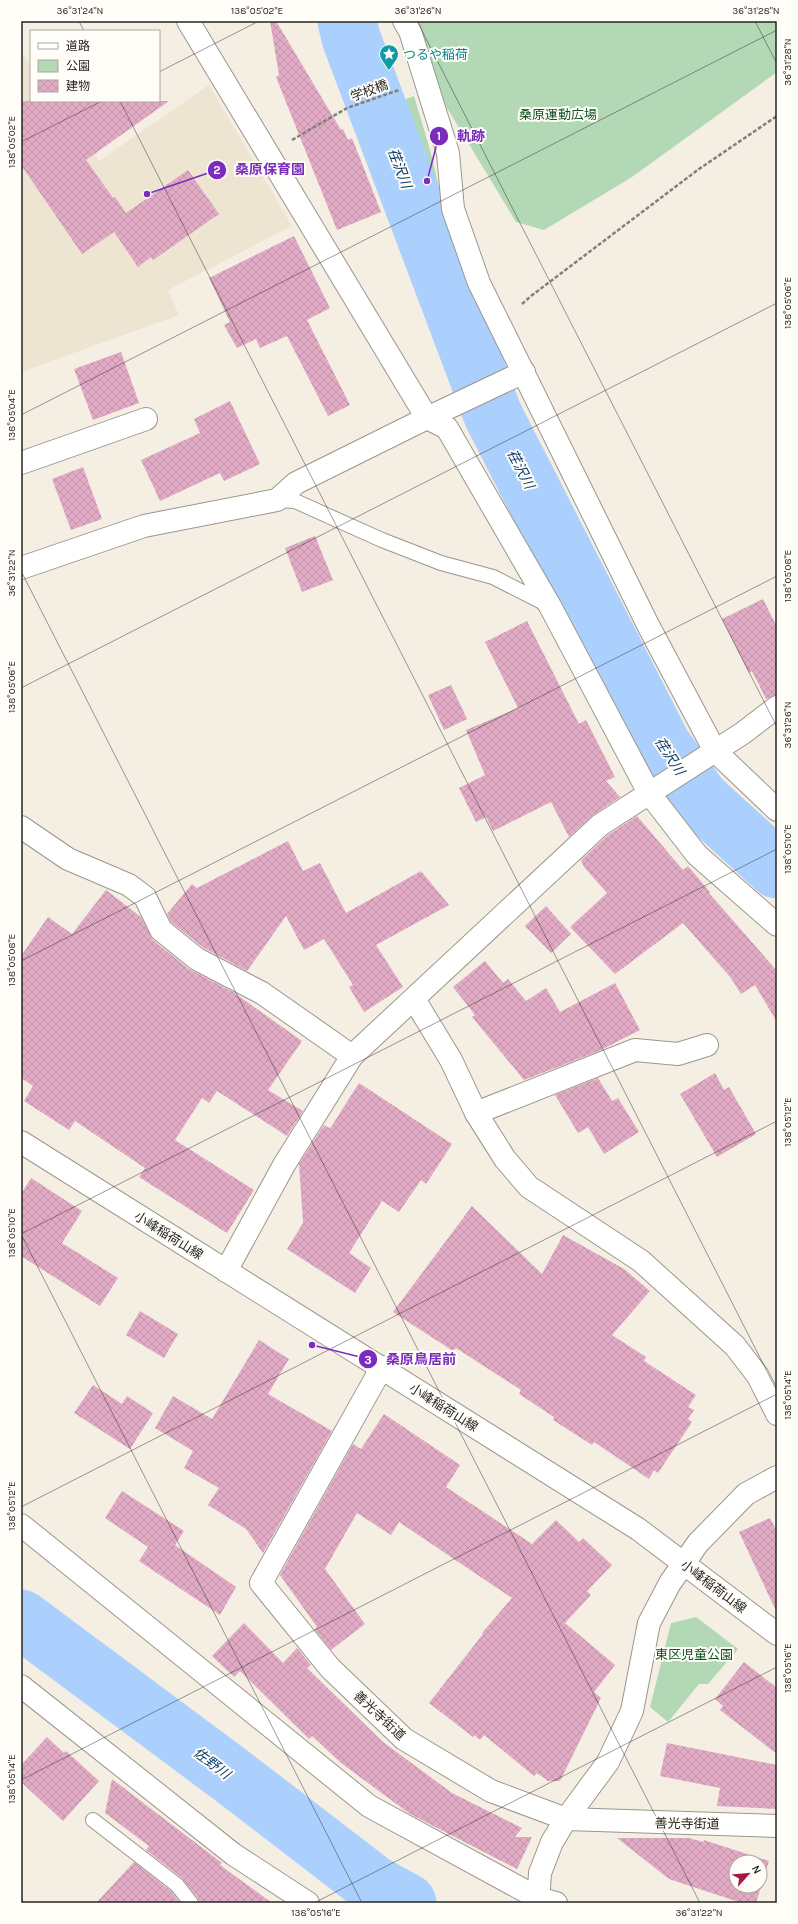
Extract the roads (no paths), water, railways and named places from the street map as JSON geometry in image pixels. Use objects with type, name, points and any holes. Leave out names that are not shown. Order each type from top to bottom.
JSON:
[{"type":"street","points":[[188,21],[427,418],[447,428],[550,606],[652,791],[697,855],[777,925]]},
{"type":"street","points":[[404,21],[410,31],[448,154],[453,209],[479,283],[500,325],[519,375],[649,627],[710,754],[777,810]]},
{"type":"street","points":[[21,568],[144,526],[278,500],[296,483],[446,408],[519,375]]},
{"type":"street","points":[[21,463],[146,419]]},
{"type":"street","points":[[226,1271],[284,1165],[352,1056],[600,825],[744,733],[777,707]]},
{"type":"street","points":[[21,827],[68,858],[129,885],[145,897],[161,930],[197,959],[262,993],[352,1056]]},
{"type":"street","points":[[414,999],[451,1060],[476,1113],[505,1159],[529,1187],[641,1261],[735,1346],[758,1376],[777,1414]]},
{"type":"street","points":[[476,1113],[635,1050],[678,1054],[708,1044]]},
{"type":"street","name":"小峰稲荷山線","points":[[21,1142],[382,1367],[638,1529],[777,1634]]},
{"type":"street","name":"善光寺街道","points":[[382,1367],[260,1583],[330,1668],[404,1739],[491,1791],[566,1819],[777,1826]]},
{"type":"street","points":[[544,1901],[540,1874],[552,1842],[566,1819],[608,1762],[632,1710],[649,1623],[670,1583],[698,1543],[746,1494],[777,1477]]},
{"type":"street","points":[[21,1525],[369,1806],[544,1901]]},
{"type":"street","points":[[21,1686],[233,1854],[308,1903]]},
{"type":"lane","points":[[278,500],[295,501],[389,543],[441,563],[493,577],[550,606]]},
{"type":"lane","points":[[93,1820],[177,1885],[191,1903]]},
{"type":"waterway","name":"荏沢川","points":[[347,21],[351,38],[493,415],[661,744],[700,799],[777,869]]},
{"type":"waterway","name":"佐野川","points":[[21,1619],[236,1779],[374,1885],[407,1903]]},
{"type":"place","name":"つるや稲荷","points":[[389,71]]},
{"type":"place","name":"軌跡","points":[[427,181]]},
{"type":"place","name":"桑原保育園","points":[[147,194]]},
{"type":"place","name":"桑原鳥居前","points":[[312,1345]]},
{"type":"park label","name":"桑原運動広場","points":[[558,114]]},
{"type":"park label","name":"東区児童公園","points":[[694,1654]]}]
